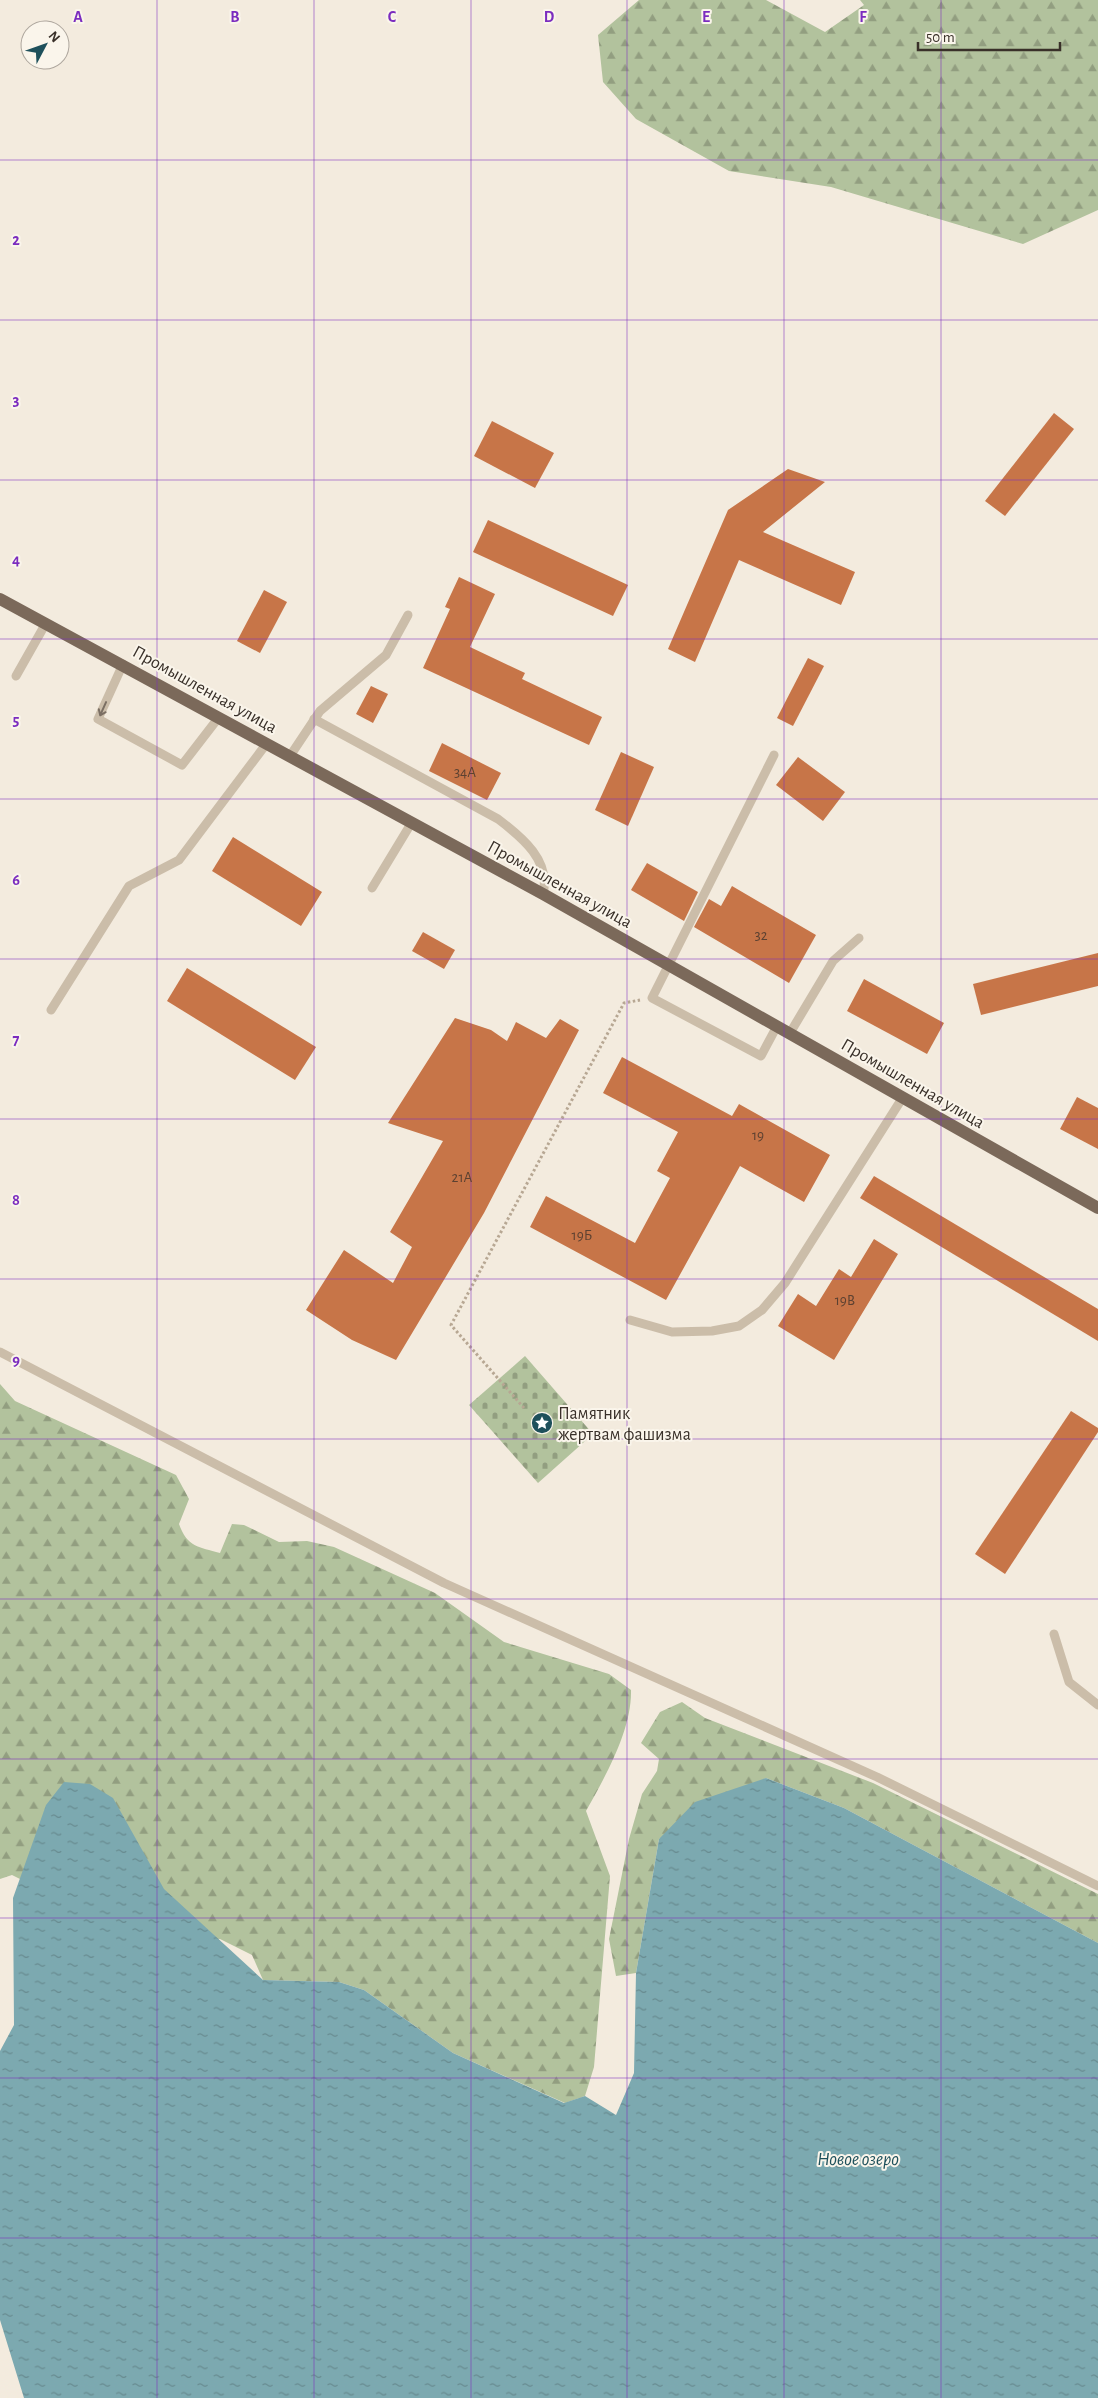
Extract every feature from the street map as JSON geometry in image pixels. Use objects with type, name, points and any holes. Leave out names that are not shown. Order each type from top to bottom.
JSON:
[{"type":"main road","name":"Промышленная улица","points":[[0,599],[123,664],[543,894],[1098,1208]]},
{"type":"lane","points":[[290,756],[320,711],[386,655],[408,615]]},
{"type":"lane","points":[[16,676],[46,624]]},
{"type":"lane","points":[[123,664],[98,719],[174,761],[182,765],[219,717]]},
{"type":"lane","points":[[314,719],[498,819],[522,838],[538,857],[546,881],[543,894]]},
{"type":"lane","points":[[52,1010],[128,886],[179,860],[267,743]]},
{"type":"lane","points":[[774,755],[652,998],[762,1056],[777,1026]]},
{"type":"lane","points":[[372,888],[412,822]]},
{"type":"lane","points":[[790,1033],[833,961],[859,938]]},
{"type":"lane","points":[[630,1320],[672,1332],[712,1331],[739,1326],[762,1310],[785,1283],[903,1097]]},
{"type":"lane","points":[[0,1352],[444,1583],[877,1777],[1098,1886]]},
{"type":"lane","points":[[1054,1634],[1070,1682],[1098,1705]]},
{"type":"path","points":[[524,1408],[451,1325],[624,1003],[652,998]]},
{"type":"green space","points":[[639,0],[766,0],[825,32],[864,5],[860,0],[1098,0],[1098,210],[1023,244],[831,187],[729,171],[636,119],[603,82],[598,35]]},
{"type":"green space","points":[[525,1356],[593,1434],[538,1483],[469,1405]]},
{"type":"green space","points":[[0,1384],[15,1401],[176,1475],[189,1499],[179,1524],[182,1532],[195,1545],[220,1553],[232,1524],[244,1525],[279,1542],[307,1541],[334,1547],[435,1593],[504,1642],[609,1674],[631,1690],[627,1721],[622,1737],[609,1768],[586,1811],[610,1876],[594,2067],[585,2096],[565,2103],[453,2053],[364,1990],[339,1982],[263,1980],[252,1955],[220,1939],[193,1941],[48,1893],[12,1875],[0,1879]]},
{"type":"green space","points":[[682,1702],[705,1718],[873,1783],[1098,1894],[1098,1943],[844,1808],[766,1778],[659,1839],[636,1973],[616,1976],[609,1939],[629,1839],[642,1794],[657,1771],[659,1759],[641,1743],[660,1712]]},
{"type":"water","name":"Новое озеро","points":[[766,1778],[844,1808],[1098,1943],[1098,2398],[24,2398],[0,2320],[0,2051],[14,2025],[13,1898],[46,1805],[64,1782],[90,1784],[113,1798],[164,1889],[263,1980],[339,1982],[364,1990],[453,2053],[564,2103],[585,2096],[616,2115],[634,2073],[636,1973],[659,1839],[695,1802]]},
{"type":"building","points":[[1054,413],[1074,429],[1005,516],[985,501]]},
{"type":"building","points":[[492,421],[554,453],[535,488],[474,456]]},
{"type":"building","points":[[788,469],[825,482],[763,532],[855,572],[841,605],[739,560],[695,662],[668,649],[728,510]]},
{"type":"building","points":[[488,520],[628,585],[613,616],[473,552]]},
{"type":"building","points":[[459,577],[495,594],[470,647],[525,673],[522,679],[602,717],[589,745],[423,668],[450,609],[445,607]]},
{"type":"building","points":[[264,590],[287,602],[260,653],[237,641]]},
{"type":"building","points":[[808,658],[824,666],[793,726],[777,718]]},
{"type":"building","points":[[371,686],[388,694],[373,723],[356,714]]},
{"type":"building","points":[[442,743],[501,773],[487,800],[429,771]]},
{"type":"building","points":[[621,752],[654,767],[628,826],[595,810]]},
{"type":"building","points":[[798,757],[845,792],[823,821],[776,785]]},
{"type":"building","points":[[233,837],[322,892],[301,926],[212,871]]},
{"type":"building","points":[[647,863],[698,892],[684,921],[631,890]]},
{"type":"building","points":[[732,886],[816,935],[789,983],[694,927],[709,899],[721,906]]},
{"type":"building","points":[[423,932],[455,950],[444,969],[412,951]]},
{"type":"building","points":[[1098,953],[1098,986],[981,1015],[973,984]]},
{"type":"building","points":[[187,968],[316,1047],[295,1080],[167,1001]]},
{"type":"building","points":[[864,979],[944,1023],[927,1054],[847,1011]]},
{"type":"building","points":[[455,1018],[491,1030],[507,1041],[516,1022],[546,1038],[560,1019],[579,1030],[484,1213],[396,1360],[352,1340],[306,1310],[344,1250],[393,1283],[412,1247],[390,1232],[443,1141],[388,1123]]},
{"type":"building","points":[[622,1057],[732,1116],[739,1104],[830,1155],[804,1202],[740,1166],[666,1300],[530,1227],[546,1196],[635,1243],[670,1178],[657,1171],[678,1132],[603,1093]]},
{"type":"building","points":[[1077,1097],[1098,1108],[1098,1149],[1060,1129]]},
{"type":"building","points":[[874,1176],[1098,1309],[1098,1341],[860,1198]]},
{"type":"building","points":[[874,1239],[898,1254],[834,1360],[778,1326],[798,1294],[816,1306],[839,1269],[851,1277]]},
{"type":"building","points":[[1071,1411],[1098,1428],[1098,1432],[1005,1574],[975,1554]]},
{"type":"place","name":"Памятник жертвам фашизма","points":[[542,1423]]}]
